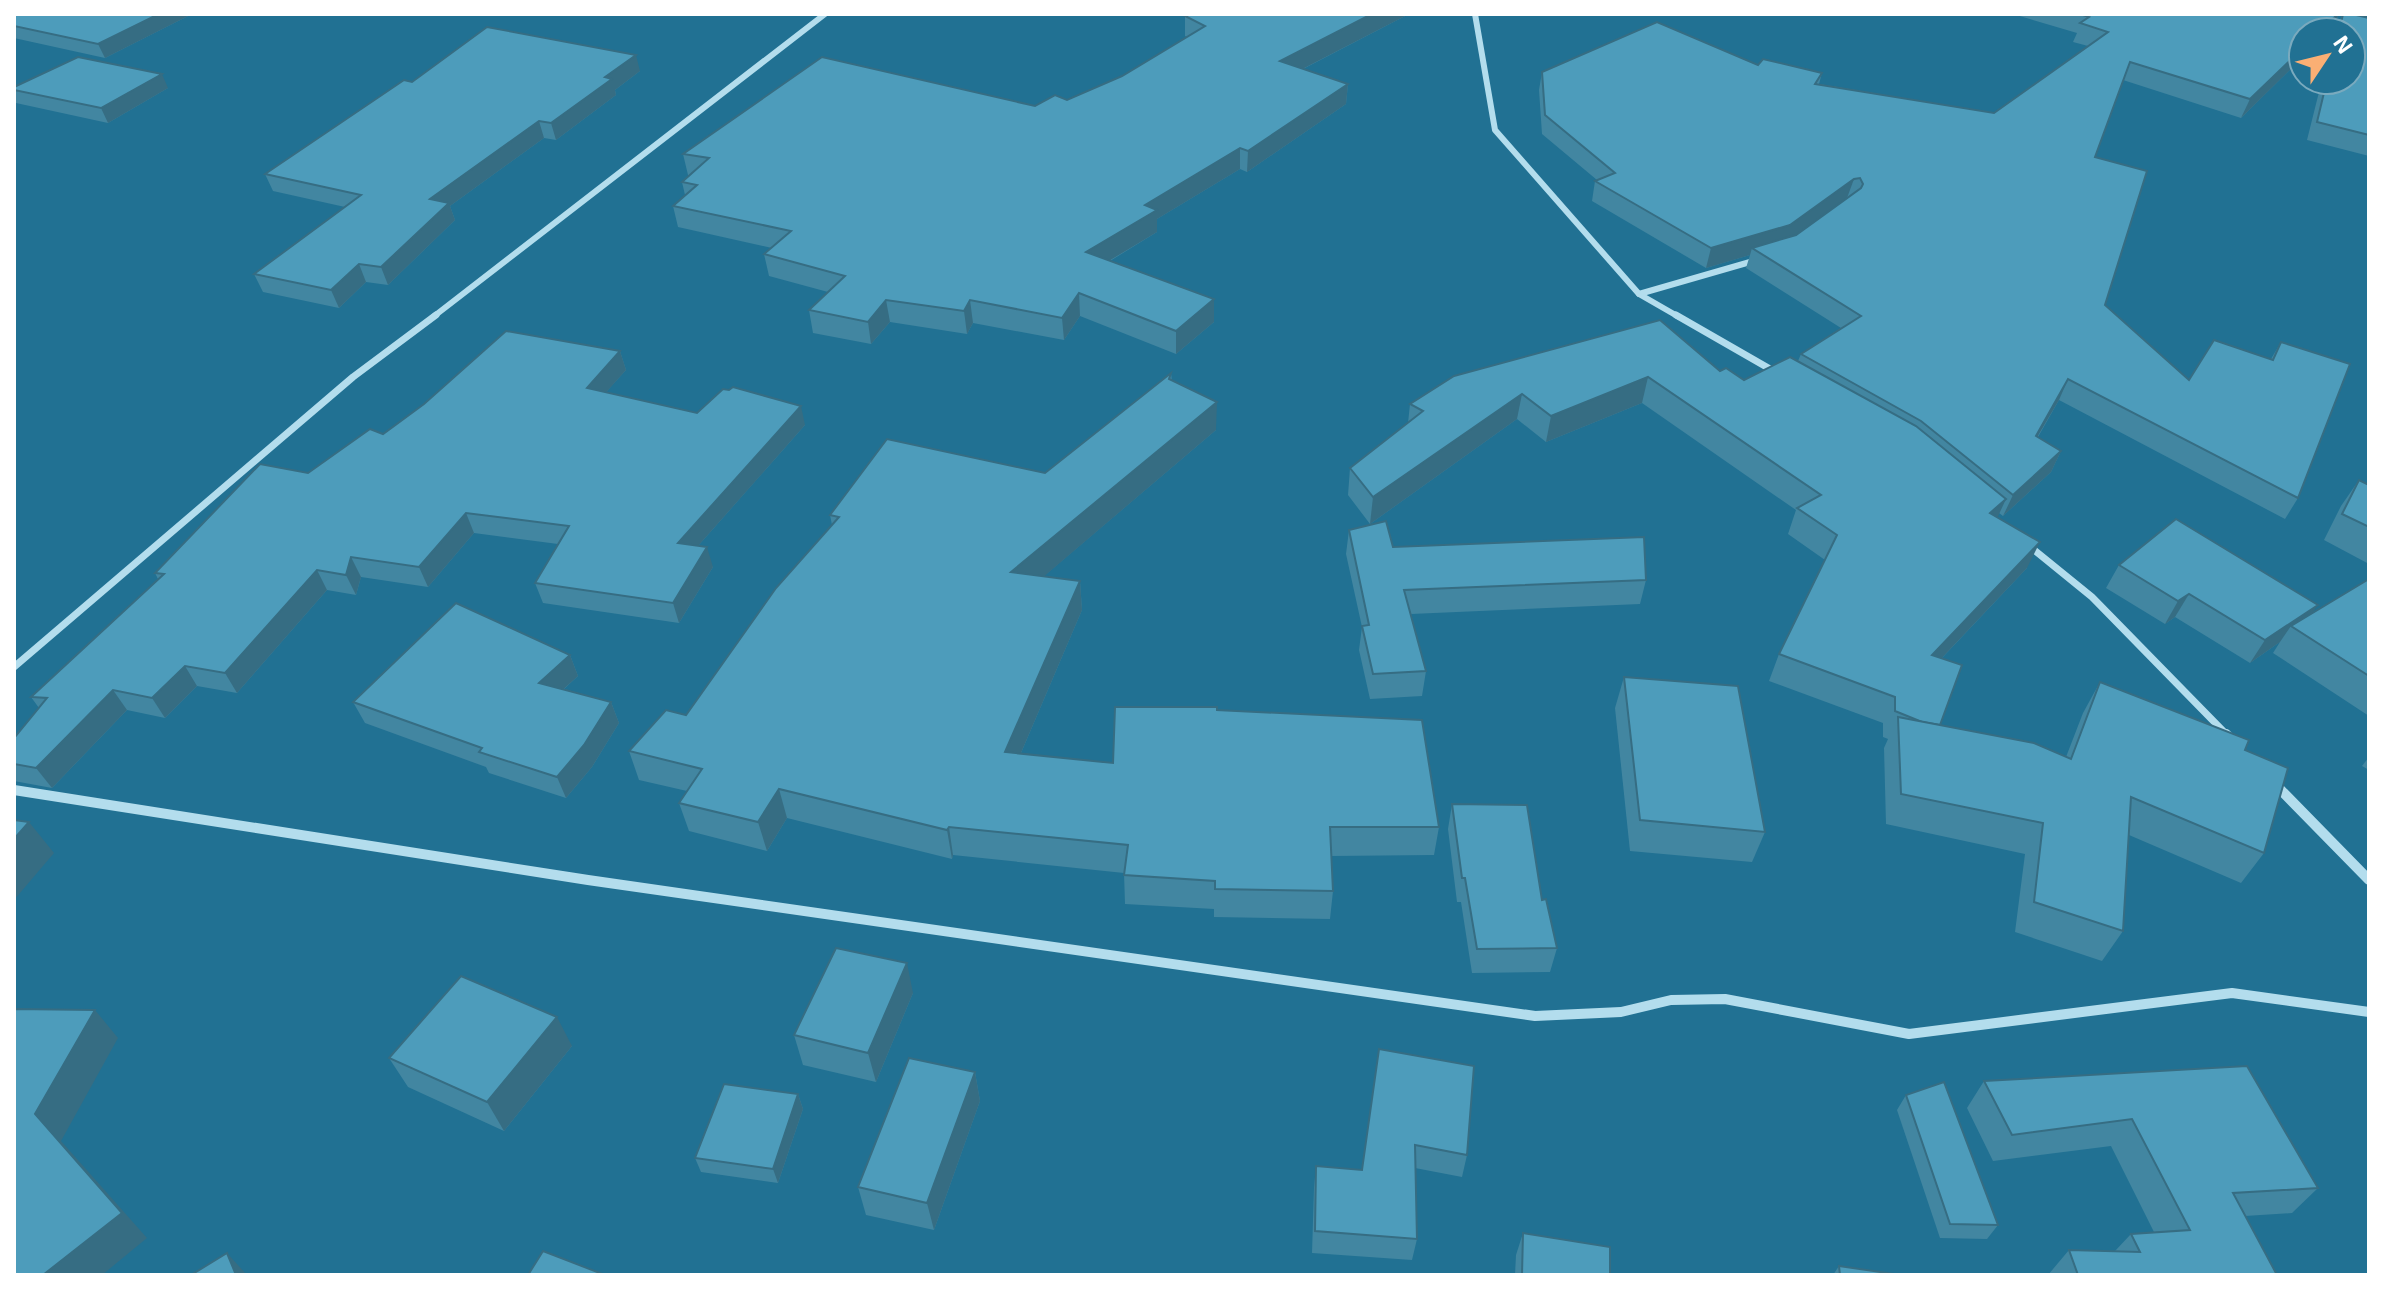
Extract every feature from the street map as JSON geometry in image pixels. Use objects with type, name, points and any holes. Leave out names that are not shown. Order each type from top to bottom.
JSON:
[{"type":"street","points":[[14,667],[353,377],[512,258],[825,14]]},
{"type":"street","points":[[1475,14],[1495,130],[1639,294],[1788,379]]},
{"type":"street","points":[[1639,294],[1773,255]]},
{"type":"street","points":[[2019,537],[2092,597],[2236,744]]},
{"type":"street","points":[[2269,778],[2369,880]]},
{"type":"street","points":[[14,790],[588,880],[1535,1016],[1621,1012],[1671,1000],[1725,999],[1909,1034],[2232,993],[2369,1012]]},
{"type":"building","points":[[14,14],[159,14],[98,44],[14,26]]},
{"type":"building","points":[[1372,14],[1280,61],[1348,84],[1248,151],[1240,148],[1145,205],[1157,210],[1086,252],[1214,299],[1176,331],[1079,293],[1062,318],[970,300],[964,311],[886,300],[868,322],[809,310],[845,276],[764,254],[791,231],[673,206],[697,185],[682,182],[709,158],[683,154],[822,57],[1035,106],[1055,95],[1067,100],[1122,76],[1205,26],[1185,16]]},
{"type":"building","points":[[2080,14],[2338,14],[2287,16],[2287,63],[2250,99],[2130,62],[2095,157],[2147,171],[2105,305],[2189,380],[2214,340],[2273,360],[2281,342],[2350,364],[2298,498],[2068,379],[2036,436],[2061,451],[2013,495],[1921,421],[1801,354],[1861,316],[1752,248],[1796,235],[1861,188],[1860,178],[1854,179],[1790,225],[1711,248],[1595,181],[1615,173],[1545,115],[1542,72],[1657,22],[1758,65],[1763,59],[1822,73],[1815,84],[1994,113],[2108,32],[2080,23],[2089,17]]},
{"type":"building","points":[[2369,18],[2369,135],[2317,122],[2323,96],[2367,96]]},
{"type":"building","points":[[487,27],[636,55],[605,77],[612,79],[551,123],[539,121],[430,199],[449,203],[381,267],[359,264],[331,290],[254,274],[361,195],[265,174],[404,80],[412,82]]},
{"type":"building","points":[[78,57],[162,74],[101,108],[14,90],[14,87]]},
{"type":"building","points":[[1660,320],[1720,371],[1726,368],[1744,380],[1790,357],[1916,426],[2006,499],[1990,513],[2040,542],[1932,655],[1962,665],[1940,725],[1922,722],[1895,711],[1895,697],[1779,654],[1837,535],[1797,508],[1821,495],[1648,377],[1551,416],[1522,394],[1373,497],[1350,468],[1423,411],[1410,404],[1454,376]]},
{"type":"building","points":[[506,331],[620,351],[587,388],[697,413],[723,389],[733,387],[801,406],[678,543],[707,547],[673,603],[535,583],[569,526],[466,513],[419,567],[351,557],[346,575],[317,570],[225,673],[185,666],[152,698],[113,690],[36,768],[14,764],[14,738],[47,698],[31,697],[164,574],[155,573],[260,464],[308,473],[370,429],[383,434],[424,404]]},
{"type":"building","points":[[1171,373],[1169,379],[1217,402],[1011,572],[1080,581],[1005,752],[1113,763],[1115,707],[1217,707],[1217,710],[1422,720],[1439,827],[1330,827],[1333,891],[1215,889],[1215,881],[1124,875],[1128,845],[949,827],[947,830],[779,789],[758,822],[679,803],[702,769],[629,751],[666,710],[686,715],[776,588],[839,517],[830,515],[887,439],[1045,473]]},
{"type":"building","points":[[2359,480],[2369,485],[2369,527],[2342,514]]},
{"type":"building","points":[[2176,519],[2318,605],[2265,640],[2189,594],[2178,601],[2119,565]]},
{"type":"building","points":[[1386,521],[1393,547],[1644,537],[1646,580],[1404,590],[1426,671],[1373,674],[1362,626],[1369,625],[1349,530]]},
{"type":"building","points":[[2369,579],[2369,676],[2291,626]]},
{"type":"building","points":[[456,603],[570,655],[539,683],[611,702],[584,745],[557,777],[479,752],[482,748],[353,702]]},
{"type":"building","points":[[1624,677],[1738,686],[1765,832],[1640,820]]},
{"type":"building","points":[[2100,682],[2249,740],[2245,750],[2288,768],[2264,853],[2131,797],[2123,931],[2034,902],[2043,823],[1901,794],[1898,717],[2034,743],[2071,759]]},
{"type":"building","points":[[1452,804],[1527,805],[1542,900],[1546,899],[1557,948],[1477,949],[1465,878],[1462,878]]},
{"type":"building","points":[[14,820],[29,822],[14,839]]},
{"type":"building","points":[[836,948],[907,963],[868,1053],[794,1035]]},
{"type":"building","points":[[461,976],[557,1017],[487,1102],[389,1058]]},
{"type":"building","points":[[14,1009],[95,1010],[35,1114],[122,1213],[43,1275],[14,1275]]},
{"type":"building","points":[[1379,1049],[1474,1066],[1467,1155],[1415,1145],[1417,1239],[1315,1231],[1316,1166],[1362,1170]]},
{"type":"building","points":[[909,1058],[975,1072],[927,1203],[858,1187]]},
{"type":"building","points":[[2247,1066],[2318,1188],[2233,1193],[2277,1275],[2078,1275],[2069,1250],[2140,1252],[2131,1234],[2190,1230],[2132,1119],[2012,1135],[1984,1081]]},
{"type":"building","points":[[1944,1082],[1998,1225],[1950,1224],[1906,1095]]},
{"type":"building","points":[[724,1084],[798,1094],[773,1169],[695,1158]]},
{"type":"building","points":[[1523,1233],[1610,1247],[1610,1275],[1522,1275]]},
{"type":"building","points":[[543,1251],[605,1275],[528,1275]]},
{"type":"building","points":[[227,1253],[236,1275],[191,1275]]},
{"type":"building","points":[[1839,1266],[1901,1275],[1840,1275]]}]
